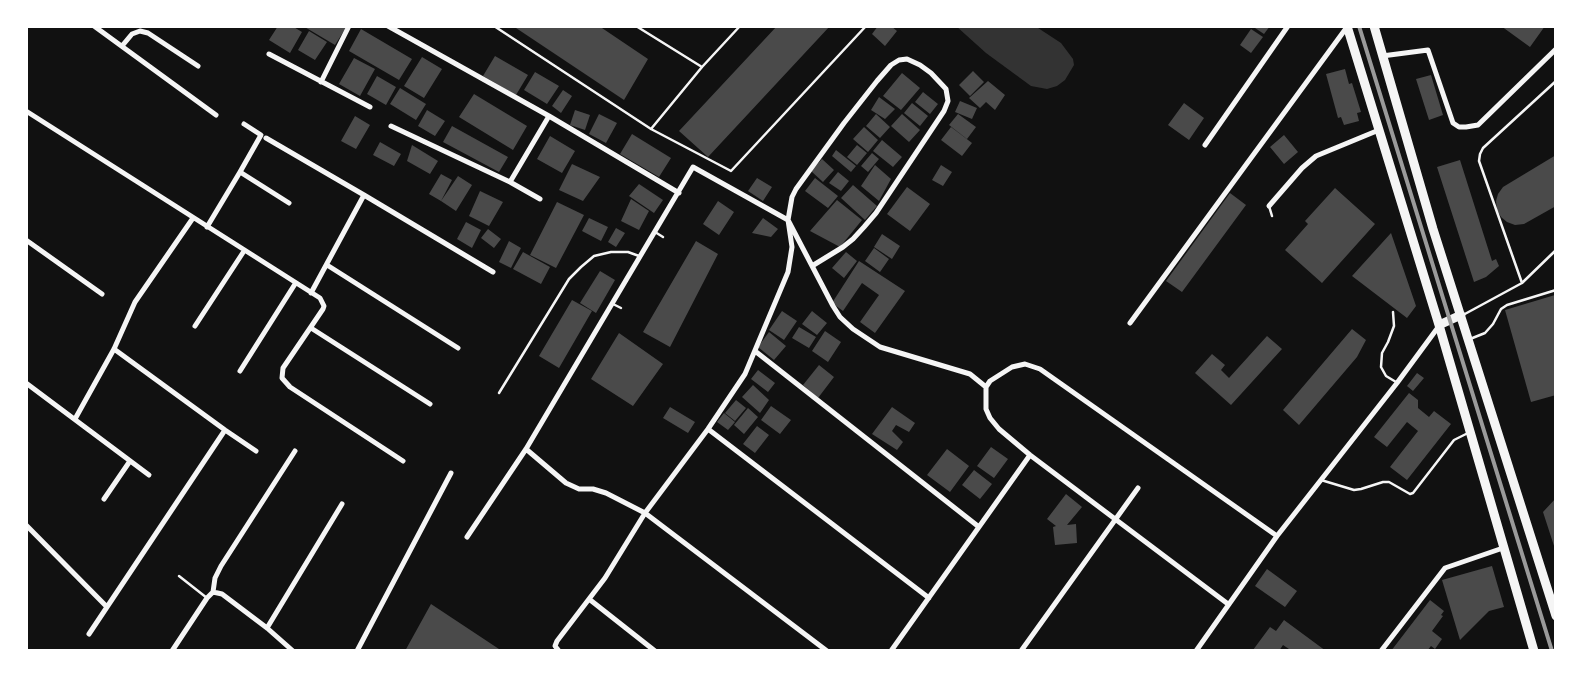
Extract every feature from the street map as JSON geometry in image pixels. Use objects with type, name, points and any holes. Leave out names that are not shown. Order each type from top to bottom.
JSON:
[{"type":"main road","points":[[1347,26],[1439,326],[1534,651]]},
{"type":"main road","points":[[1374,26],[1430,220],[1554,598],[1556,616]]},
{"type":"main road","points":[[1439,326],[1461,315]]},
{"type":"street","points":[[94,26],[216,115]]},
{"type":"street","points":[[321,82],[349,26]]},
{"type":"street","points":[[388,26],[549,116],[679,193]]},
{"type":"street","points":[[1205,145],[1288,26]]},
{"type":"street","points":[[1130,323],[1347,26]]},
{"type":"street","points":[[122,46],[132,34],[140,30],[148,33],[198,66]]},
{"type":"street","points":[[1382,56],[1428,50],[1452,122],[1459,127],[1466,127],[1478,124],[1556,49]]},
{"type":"street","points":[[269,54],[370,108]]},
{"type":"street","points":[[559,651],[556,646],[557,641],[604,578],[644,514],[708,429],[744,374],[788,272],[792,247],[788,220],[792,197],[796,189],[844,123],[891,65],[899,60],[906,59],[920,65],[931,73],[946,89],[948,101],[944,111],[876,213],[853,239],[812,266]]},
{"type":"street","points":[[26,111],[320,298],[324,306],[283,368],[282,378],[284,383],[403,461]]},
{"type":"street","points":[[510,182],[549,116]]},
{"type":"street","points":[[207,227],[261,135],[244,124]]},
{"type":"street","points":[[391,126],[540,198]]},
{"type":"street","points":[[1269,206],[1302,168],[1316,156],[1379,130]]},
{"type":"street","points":[[266,138],[493,272]]},
{"type":"street","points":[[467,537],[526,449],[693,167],[788,220],[840,317],[868,340],[880,348],[970,374],[986,387]]},
{"type":"street","points":[[240,172],[288,203]]},
{"type":"street","points":[[311,293],[364,195]]},
{"type":"street","points":[[75,419],[114,349],[135,302],[193,218]]},
{"type":"street","points":[[26,240],[102,294]]},
{"type":"street","points":[[195,326],[244,251]]},
{"type":"street","points":[[327,265],[458,348]]},
{"type":"street","points":[[240,371],[296,284]]},
{"type":"street","points":[[1196,651],[1277,536],[1397,383],[1439,326]]},
{"type":"street","points":[[311,328],[430,404]]},
{"type":"street","points":[[114,349],[256,451]]},
{"type":"street","points":[[755,352],[979,527]]},
{"type":"street","points":[[1228,604],[1030,455],[999,429],[990,418],[986,409],[986,387],[990,381],[1012,367],[1025,364],[1040,369],[1277,536]]},
{"type":"street","points":[[26,383],[149,475]]},
{"type":"street","points":[[708,429],[929,598]]},
{"type":"street","points":[[89,634],[225,430]]},
{"type":"street","points":[[526,449],[566,483],[579,489],[593,489],[606,493],[644,514],[827,651]]},
{"type":"street","points":[[172,651],[207,598],[214,592],[215,578],[221,566],[295,451]]},
{"type":"street","points":[[891,651],[1030,455]]},
{"type":"street","points":[[104,499],[130,461]]},
{"type":"street","points":[[357,651],[451,474]]},
{"type":"street","points":[[1021,651],[1138,488]]},
{"type":"street","points":[[267,628],[342,504]]},
{"type":"street","points":[[26,525],[107,607]]},
{"type":"street","points":[[1381,651],[1445,568],[1504,548]]},
{"type":"street","points":[[214,592],[222,594],[294,651]]},
{"type":"street","points":[[589,599],[655,651]]},
{"type":"lane","points":[[494,26],[651,129],[731,171],[866,26]]},
{"type":"lane","points":[[651,129],[702,67],[740,26]]},
{"type":"lane","points":[[637,27],[702,67]]},
{"type":"lane","points":[[1522,283],[1479,160],[1480,154],[1483,148],[1556,81]]},
{"type":"lane","points":[[1269,206],[1272,216]]},
{"type":"lane","points":[[655,232],[663,236]]},
{"type":"lane","points":[[1461,315],[1522,283],[1556,250]]},
{"type":"lane","points":[[499,393],[570,279],[581,267],[594,256],[611,252],[628,252],[640,257]]},
{"type":"lane","points":[[1469,340],[1485,333],[1494,324],[1501,309],[1507,304],[1556,290]]},
{"type":"lane","points":[[612,304],[620,308]]},
{"type":"lane","points":[[1393,312],[1394,326],[1382,353],[1381,367],[1386,376],[1397,383]]},
{"type":"lane","points":[[1321,480],[1354,490],[1389,482],[1410,494],[1454,440],[1470,432]]},
{"type":"lane","points":[[179,576],[207,598]]},
{"type":"shaded area","points":[[956,26],[1035,26],[1061,43],[1073,59],[1074,65],[1065,80],[1057,86],[1047,89],[1031,86],[986,53]]},
{"type":"building","points":[[278,26],[292,26],[302,32],[290,53],[269,40]]},
{"type":"building","points":[[303,26],[347,26],[335,45]]},
{"type":"building","points":[[513,26],[599,26],[648,59],[624,100]]},
{"type":"building","points":[[777,26],[830,26],[708,157],[679,131]]},
{"type":"building","points":[[878,26],[891,26],[897,31],[885,46],[872,34]]},
{"type":"building","points":[[1252,26],[1270,26],[1264,34]]},
{"type":"building","points":[[1501,26],[1545,26],[1530,47]]},
{"type":"building","points":[[361,29],[412,59],[399,80],[349,51]]},
{"type":"building","points":[[1251,29],[1263,37],[1251,53],[1240,45]]},
{"type":"building","points":[[309,31],[327,42],[315,60],[298,50]]},
{"type":"building","points":[[495,56],[528,75],[516,95],[483,76]]},
{"type":"building","points":[[422,57],[442,69],[424,98],[404,86]]},
{"type":"building","points":[[354,58],[375,69],[360,96],[339,84]]},
{"type":"building","points":[[1345,69],[1349,84],[1352,83],[1361,112],[1357,113],[1359,121],[1344,125],[1341,117],[1338,118],[1326,74]]},
{"type":"building","points":[[973,71],[984,82],[970,96],[959,85]]},
{"type":"building","points":[[535,72],[559,86],[547,104],[524,90]]},
{"type":"building","points":[[902,73],[920,88],[901,110],[883,96]]},
{"type":"building","points":[[1431,75],[1443,115],[1429,120],[1416,79]]},
{"type":"building","points":[[377,76],[396,87],[386,105],[367,94]]},
{"type":"building","points":[[988,81],[1005,95],[995,110],[986,102],[980,108],[969,98]]},
{"type":"building","points":[[400,88],[426,104],[416,120],[390,104]]},
{"type":"building","points":[[563,90],[572,96],[561,113],[552,106]]},
{"type":"building","points":[[923,92],[938,104],[930,114],[915,102]]},
{"type":"building","points":[[474,94],[527,126],[513,150],[459,117]]},
{"type":"building","points":[[879,97],[895,109],[885,119],[871,110]]},
{"type":"building","points":[[960,101],[977,108],[972,119],[955,112]]},
{"type":"building","points":[[912,103],[928,116],[920,126],[904,113]]},
{"type":"building","points":[[1184,103],[1204,118],[1189,140],[1168,125]]},
{"type":"building","points":[[427,110],[445,121],[435,136],[418,126]]},
{"type":"building","points":[[575,110],[590,115],[585,130],[570,125]]},
{"type":"building","points":[[599,114],[617,123],[606,143],[589,134]]},
{"type":"building","points":[[876,114],[890,127],[880,138],[866,126]]},
{"type":"building","points":[[902,114],[920,130],[909,142],[891,126]]},
{"type":"building","points":[[958,114],[976,127],[967,139],[949,125]]},
{"type":"building","points":[[355,116],[370,125],[356,149],[341,141]]},
{"type":"building","points":[[452,126],[508,157],[499,172],[443,142]]},
{"type":"building","points":[[864,127],[878,140],[868,152],[853,139]]},
{"type":"building","points":[[951,127],[972,143],[962,156],[941,140]]},
{"type":"building","points":[[632,134],[671,158],[659,177],[620,154]]},
{"type":"building","points":[[1284,135],[1298,152],[1284,164],[1270,147]]},
{"type":"building","points":[[550,136],[575,151],[562,173],[537,159]]},
{"type":"building","points":[[882,140],[902,157],[893,167],[873,151]]},
{"type":"building","points":[[380,142],[401,154],[394,166],[373,155]]},
{"type":"building","points":[[412,145],[438,161],[430,174],[407,161]]},
{"type":"building","points":[[857,145],[867,153],[857,165],[847,157]]},
{"type":"building","points":[[836,150],[856,166],[851,172],[832,156]]},
{"type":"building","points":[[872,153],[879,159],[868,172],[861,166]]},
{"type":"building","points":[[1556,155],[1556,206],[1524,224],[1515,225],[1507,222],[1497,210],[1496,201],[1503,187]]},
{"type":"building","points":[[822,159],[834,170],[823,182],[811,171]]},
{"type":"building","points":[[1460,160],[1492,261],[1496,259],[1499,266],[1486,277],[1474,282],[1437,167]]},
{"type":"building","points":[[572,164],[600,177],[583,201],[559,190]]},
{"type":"building","points":[[875,165],[891,179],[879,201],[861,186]]},
{"type":"building","points":[[941,165],[952,172],[943,186],[932,180]]},
{"type":"building","points":[[838,172],[849,181],[841,191],[829,183]]},
{"type":"building","points":[[441,174],[452,180],[441,201],[429,194]]},
{"type":"building","points":[[458,176],[472,185],[456,211],[441,201]]},
{"type":"building","points":[[757,178],[772,187],[763,201],[748,191]]},
{"type":"building","points":[[815,178],[838,196],[828,208],[805,191]]},
{"type":"building","points":[[639,184],[663,200],[654,213],[629,196]]},
{"type":"building","points":[[853,185],[877,206],[865,220],[841,198]]},
{"type":"building","points":[[907,187],[930,204],[910,231],[887,214]]},
{"type":"building","points":[[1335,188],[1375,224],[1322,283],[1285,250],[1308,224],[1305,221]]},
{"type":"building","points":[[480,191],[503,202],[489,226],[469,216]]},
{"type":"building","points":[[1230,193],[1246,205],[1182,292],[1166,281]]},
{"type":"building","points":[[631,199],[649,211],[639,230],[621,221]]},
{"type":"building","points":[[837,200],[862,220],[840,247],[810,231]]},
{"type":"building","points":[[718,201],[734,212],[719,235],[703,224]]},
{"type":"building","points":[[557,202],[584,215],[556,268],[530,255]]},
{"type":"building","points":[[589,218],[608,227],[601,241],[582,231]]},
{"type":"building","points":[[763,218],[778,229],[771,237],[752,233]]},
{"type":"building","points":[[466,222],[481,230],[472,248],[457,239]]},
{"type":"building","points":[[616,228],[625,233],[616,247],[608,242]]},
{"type":"building","points":[[488,229],[501,239],[494,248],[481,238]]},
{"type":"building","points":[[1391,233],[1416,306],[1407,318],[1352,276]]},
{"type":"building","points":[[882,234],[900,246],[892,259],[874,247]]},
{"type":"building","points":[[509,241],[521,248],[511,268],[499,262]]},
{"type":"building","points":[[696,241],[718,254],[670,347],[643,332]]},
{"type":"building","points":[[874,248],[889,259],[880,272],[865,261]]},
{"type":"building","points":[[523,252],[550,267],[541,284],[513,269]]},
{"type":"building","points":[[846,252],[857,261],[844,278],[832,268]]},
{"type":"building","points":[[859,261],[905,291],[875,333],[860,322],[879,295],[862,283],[843,311],[832,303]]},
{"type":"building","points":[[600,271],[615,280],[596,313],[580,303]]},
{"type":"building","points":[[1555,295],[1556,395],[1531,402],[1505,310]]},
{"type":"building","points":[[572,300],[592,311],[559,368],[539,356]]},
{"type":"building","points":[[782,311],[797,321],[784,340],[769,330]]},
{"type":"building","points":[[812,311],[827,323],[817,335],[802,324]]},
{"type":"building","points":[[799,327],[816,337],[809,348],[792,338]]},
{"type":"building","points":[[1352,329],[1366,340],[1357,357],[1299,425],[1283,410]]},
{"type":"building","points":[[825,331],[841,342],[828,362],[812,351]]},
{"type":"building","points":[[769,332],[786,346],[774,360],[758,347]]},
{"type":"building","points":[[619,333],[663,364],[633,406],[591,379]]},
{"type":"building","points":[[1267,336],[1282,349],[1231,405],[1195,373],[1212,354],[1225,365],[1221,370],[1229,378]]},
{"type":"building","points":[[819,365],[834,377],[818,398],[803,385]]},
{"type":"building","points":[[758,370],[775,383],[768,392],[751,379]]},
{"type":"building","points":[[1417,373],[1424,378],[1413,391],[1407,386]]},
{"type":"building","points":[[753,385],[769,400],[760,413],[742,397]]},
{"type":"building","points":[[1409,393],[1418,400],[1418,408],[1429,417],[1434,411],[1451,424],[1407,480],[1390,467],[1418,431],[1407,422],[1387,447],[1374,437]]},
{"type":"building","points":[[736,400],[746,408],[735,421],[725,413]]},
{"type":"building","points":[[771,406],[791,420],[780,434],[761,420]]},
{"type":"building","points":[[670,407],[695,422],[688,433],[663,418]]},
{"type":"building","points":[[892,407],[915,423],[909,432],[896,425],[892,431],[903,442],[897,450],[872,434]]},
{"type":"building","points":[[748,408],[758,417],[744,434],[734,425]]},
{"type":"building","points":[[724,413],[735,422],[728,430],[717,422]]},
{"type":"building","points":[[757,426],[769,435],[755,453],[743,444]]},
{"type":"building","points":[[991,447],[1008,459],[994,478],[977,466]]},
{"type":"building","points":[[947,449],[969,466],[950,492],[927,475]]},
{"type":"building","points":[[974,470],[992,484],[980,499],[962,485]]},
{"type":"building","points":[[1066,494],[1082,507],[1067,525],[1076,524],[1077,543],[1055,545],[1053,527],[1056,526],[1047,519]]},
{"type":"building","points":[[1556,498],[1556,549],[1555,549],[1543,512]]},
{"type":"building","points":[[1492,566],[1504,607],[1489,611],[1460,640],[1442,580]]},
{"type":"building","points":[[1267,569],[1297,591],[1285,607],[1255,586]]},
{"type":"building","points":[[1430,600],[1444,611],[1441,615],[1443,616],[1432,631],[1442,639],[1435,649],[1431,646],[1427,651],[1391,651]]},
{"type":"building","points":[[431,604],[502,651],[405,651]]},
{"type":"building","points":[[1284,620],[1326,651],[1292,651],[1283,645],[1279,651],[1253,650],[1270,627],[1276,631]]},
{"type":"railway","points":[[1359,26],[1552,651]]}]
